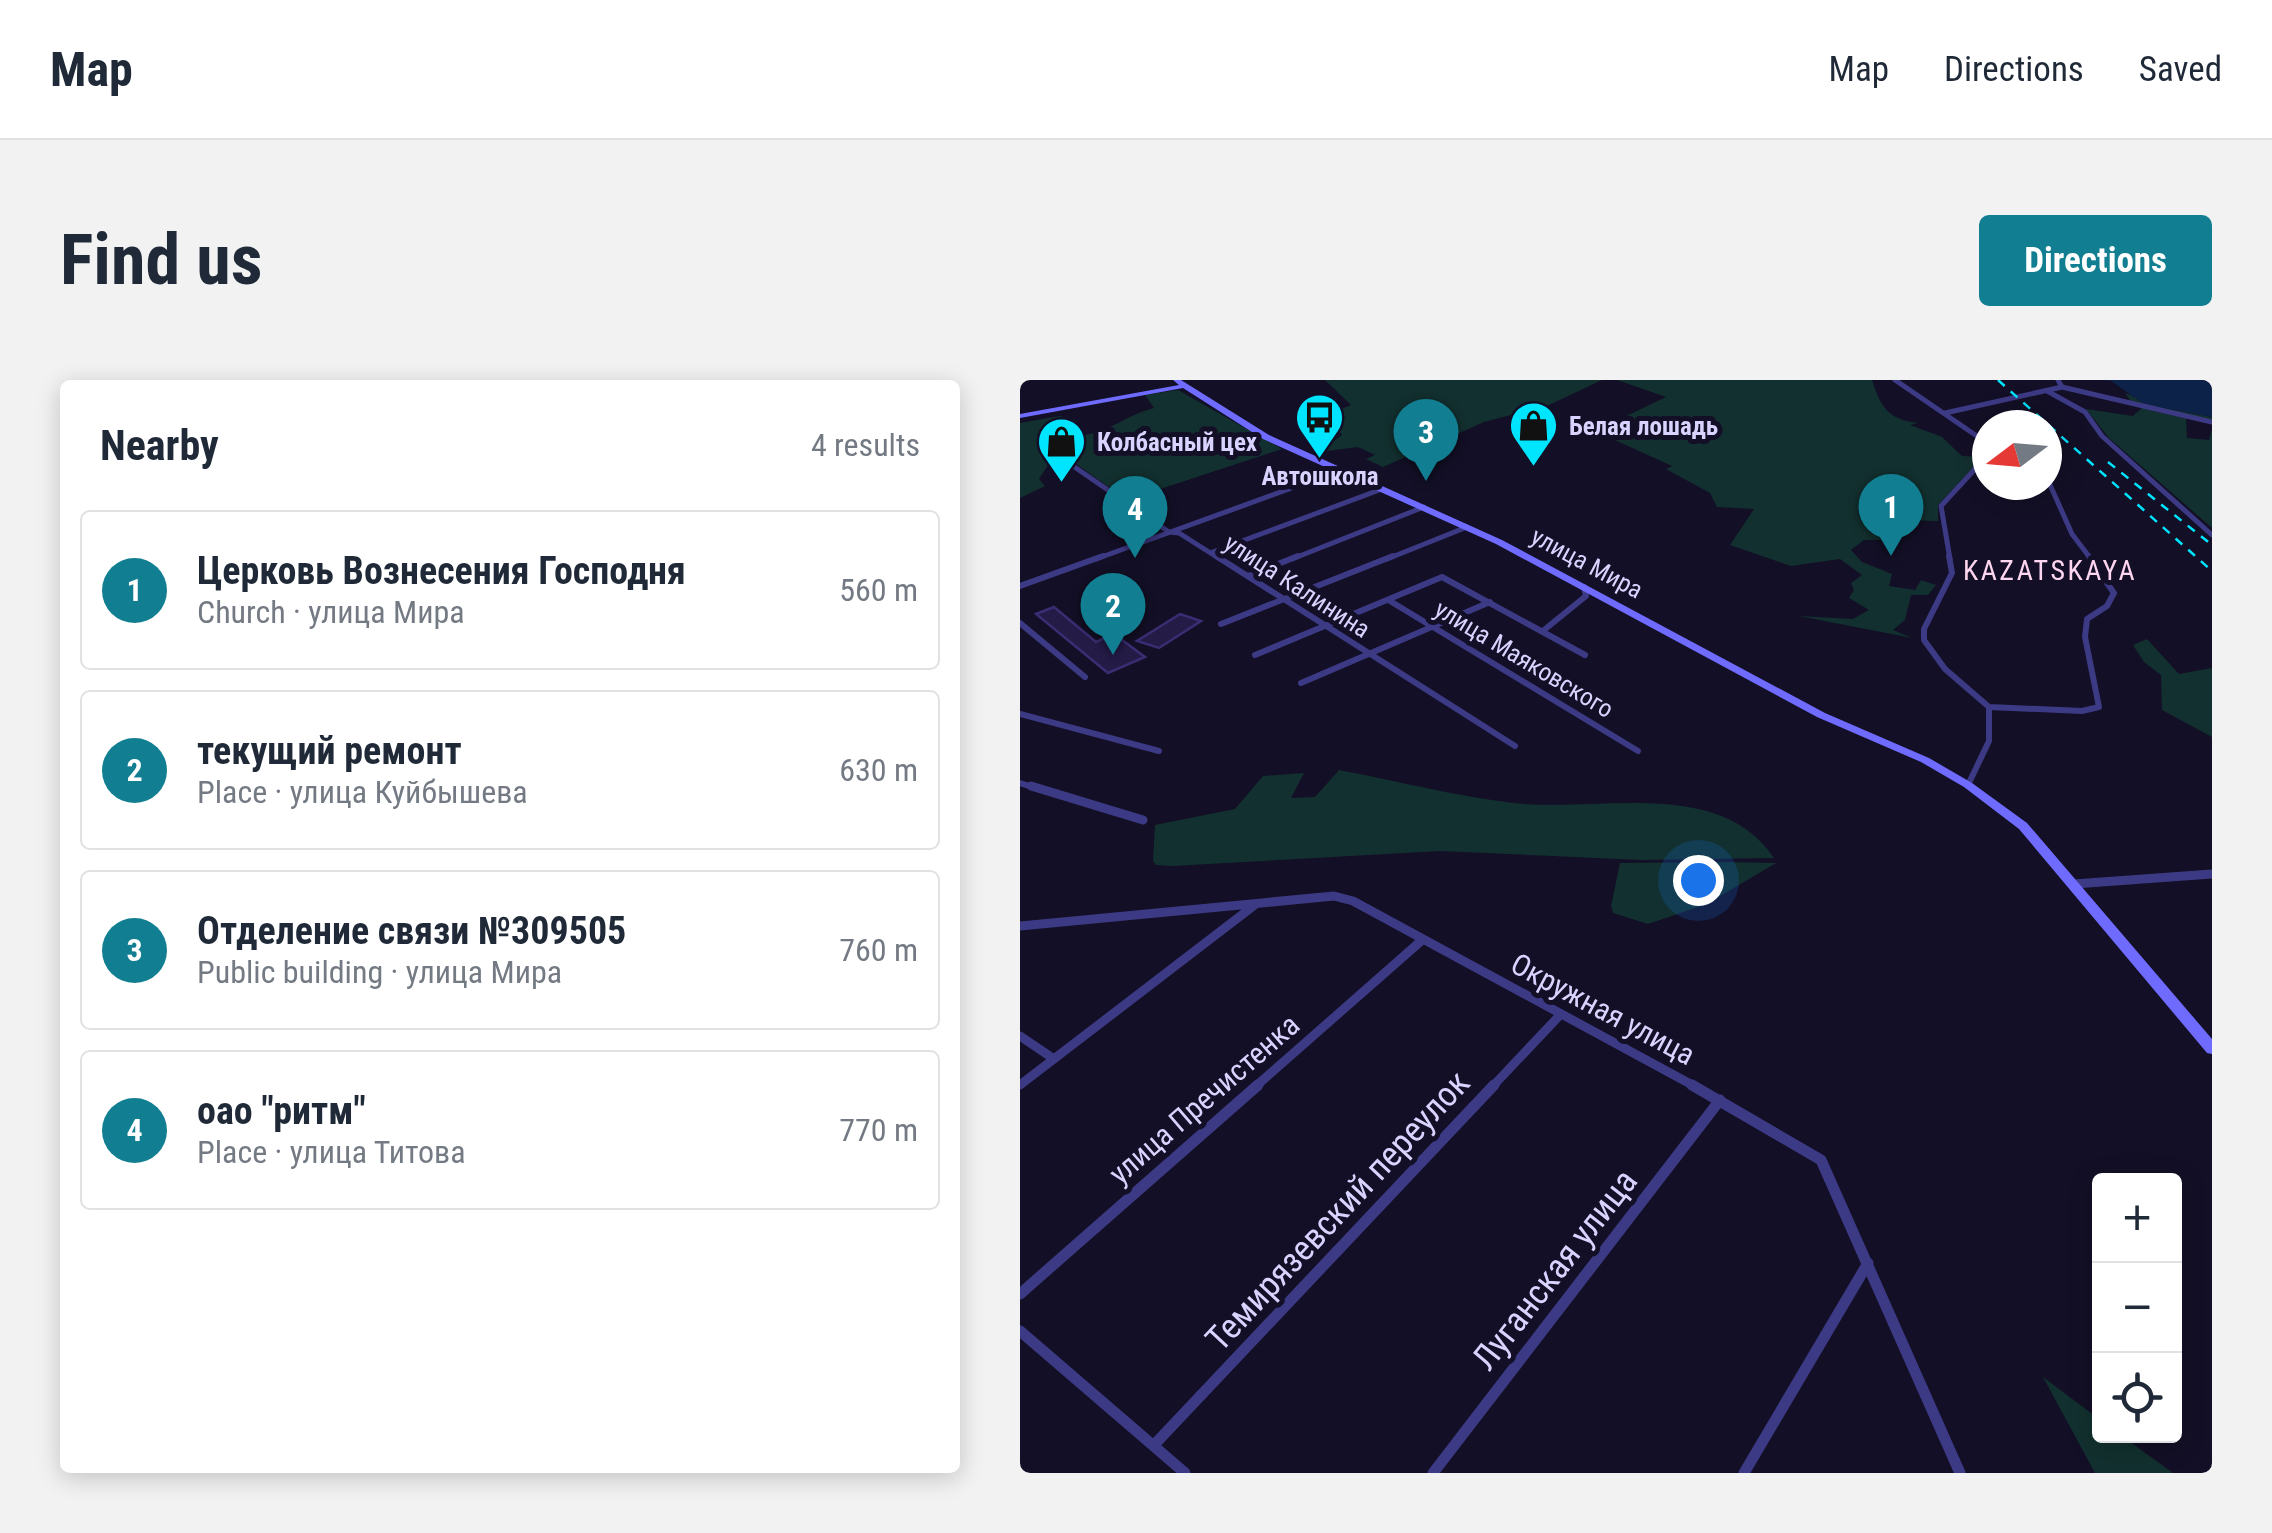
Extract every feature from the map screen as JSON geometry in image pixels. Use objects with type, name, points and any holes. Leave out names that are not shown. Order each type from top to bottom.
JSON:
[{"type":"main road","points":[[1020,416],[1179,383]]},
{"type":"main road","name":"улица Мира","points":[[1179,383],[1266,437],[1336,472],[1467,527],[1821,715],[1925,760],[1968,785],[2022,826],[2212,1049]]},
{"type":"street","points":[[1895,380],[1972,432]]},
{"type":"street","points":[[2058,380],[2062,387]]},
{"type":"street","points":[[1946,413],[2062,387],[2212,422]]},
{"type":"street","points":[[2046,391],[2085,412],[2102,436],[2212,534]]},
{"type":"street","name":"улица Калинина","points":[[1060,457],[1169,532],[1248,576],[1515,746]]},
{"type":"street","points":[[1020,586],[1336,472]]},
{"type":"street","points":[[1972,472],[1941,506],[1952,573],[1924,629],[1924,640],[1945,669],[1989,707],[2082,711],[2099,707],[2084,637],[2087,619],[2107,606],[2114,593],[2110,580],[2076,542],[2061,500]]},
{"type":"street","points":[[1210,554],[1382,489]]},
{"type":"street","points":[[1248,576],[1424,508]]},
{"type":"street","points":[[1221,624],[1288,601],[1467,527]]},
{"type":"street","points":[[1255,654],[1328,628],[1442,577],[1585,655]]},
{"type":"street","points":[[1544,630],[1586,596],[1584,587]]},
{"type":"street","name":"улица Маяковского","points":[[1390,601],[1638,751]]},
{"type":"street","points":[[1301,683],[1490,602]]},
{"type":"street","points":[[1020,623],[1086,676]]},
{"type":"street","points":[[1968,785],[1990,741],[1989,707]]},
{"type":"street","points":[[1020,714],[1159,751]]},
{"type":"street","points":[[1020,782],[1143,820]]},
{"type":"street","points":[[2074,884],[2212,874]]},
{"type":"street","name":"Окружная улица","points":[[1020,926],[1334,896],[1352,901],[1720,1100],[1821,1160],[1960,1473]]},
{"type":"street","points":[[1020,1085],[1260,902]]},
{"type":"street","name":"улица Пречистенка","points":[[1020,1294],[1421,941]]},
{"type":"street","name":"Темирязевский переулок","points":[[1154,1445],[1562,1014]]},
{"type":"street","points":[[1020,1036],[1054,1059]]},
{"type":"street","name":"Луганская улица","points":[[1433,1473],[1720,1100]]},
{"type":"street","points":[[1744,1473],[1868,1264]]},
{"type":"street","points":[[1020,1331],[1185,1473]]},
{"type":"green space","points":[[1325,380],[1602,380],[1549,405],[1484,422],[1383,467],[1366,459],[1375,455],[1358,447],[1319,452],[1342,435],[1332,420],[1336,417],[1329,414],[1351,405]]},
{"type":"green space","points":[[1617,380],[1872,380],[1883,405],[1893,415],[1918,423],[1910,425],[1942,437],[1962,456],[1972,456],[1972,469],[1938,505],[1938,521],[1890,520],[1893,540],[1864,540],[1851,550],[1862,562],[1892,574],[1889,586],[1915,590],[1921,580],[1936,585],[1928,595],[1911,595],[1905,620],[1893,630],[1912,638],[1799,616],[1853,619],[1869,610],[1849,598],[1854,590],[1851,583],[1862,575],[1840,559],[1791,566],[1730,545],[1754,509],[1717,507],[1710,493],[1666,469],[1672,466],[1595,431],[1666,397]]},
{"type":"green space","points":[[1178,390],[1282,449],[1127,500],[1065,456],[1077,436],[1098,432],[1154,408],[1145,395]]},
{"type":"green space","points":[[2125,393],[2160,407],[2212,417],[2212,421],[2148,410],[2186,418],[2187,438],[2209,440],[2212,429],[2212,528],[2109,438],[2086,409],[2133,416],[2142,408],[2134,406]]},
{"type":"green space","points":[[1060,416],[1077,421],[1039,479],[1045,486],[1020,498],[1020,423]]},
{"type":"green space","points":[[2147,639],[2179,674],[2212,668],[2212,737],[2162,710],[2161,675],[2144,662],[2133,645]]},
{"type":"green space","points":[[1339,770],[1514,803],[1689,807],[1722,816],[1750,833],[1774,858],[1641,860],[1440,851],[1172,866],[1156,865],[1153,861],[1155,825],[1235,809],[1263,776],[1304,773],[1291,798],[1315,797]]},
{"type":"green space","points":[[1620,863],[1776,863],[1707,904],[1648,924],[1613,913]]},
{"type":"green space","points":[[2043,1377],[2092,1414],[2092,1443],[2132,1443],[2173,1473],[2095,1473]]},
{"type":"water","points":[[2102,380],[2212,380],[2212,417],[2144,404],[2111,381]]},
{"type":"building","points":[[1054,607],[1096,642],[1114,634],[1145,657],[1108,673],[1036,614]]},
{"type":"building","points":[[1180,614],[1201,621],[1159,648],[1137,641]]},
{"type":"railway","points":[[1998,380],[2212,571]]},
{"type":"railway","points":[[2108,462],[2212,545]]},
{"type":"place","name":"Автошкола","points":[[1320,460]]},
{"type":"place","name":"Белая лошадь","points":[[1534,468]]},
{"type":"place","name":"Отделение связи №309505","points":[[1426,481]]},
{"type":"place","name":"Колбасный цех","points":[[1062,484]]},
{"type":"place","name":"Церковь Вознесения Господня","points":[[1891,556]]},
{"type":"place","name":"оао \"ритм\"","points":[[1135,558]]},
{"type":"place","name":"текущий ремонт","points":[[1113,655]]},
{"type":"district","name":"KAZATSKAYA","points":[[2050,570]]}]
